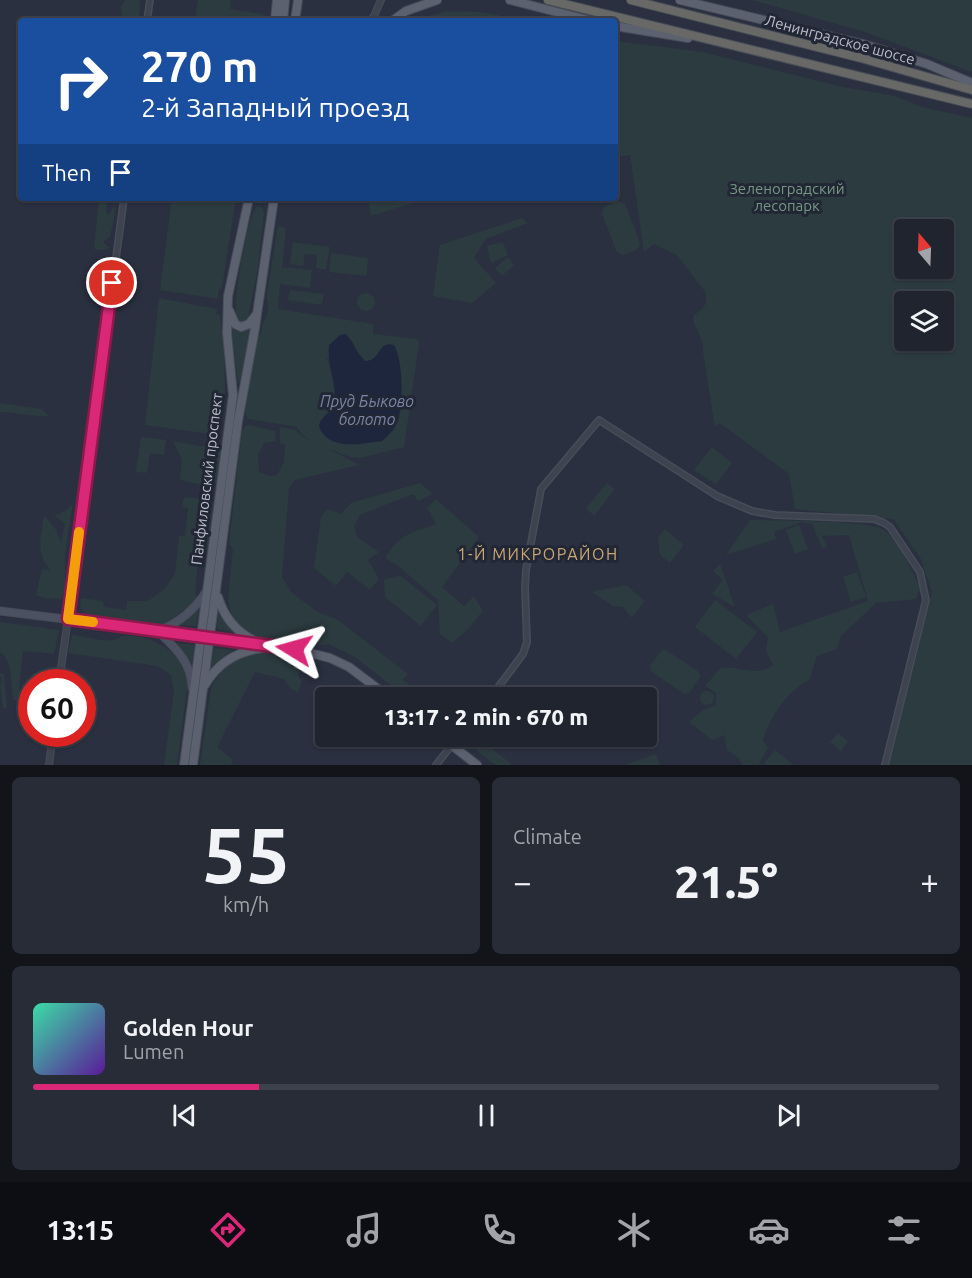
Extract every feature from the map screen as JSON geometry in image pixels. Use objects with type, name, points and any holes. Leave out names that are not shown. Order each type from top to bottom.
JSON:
[{"type":"highway","name":"Ленинградское шоссе","points":[[548,0],[972,104]]},
{"type":"highway","name":"Ленинградское шоссе","points":[[631,0],[861,58],[972,90]]},
{"type":"main road","points":[[276,18],[277,0]]},
{"type":"main road","points":[[283,18],[285,0]]},
{"type":"main road","points":[[296,18],[298,0]]},
{"type":"main road","points":[[396,18],[406,11],[437,0]]},
{"type":"main road","points":[[510,0],[580,18]]},
{"type":"main road","name":"Ленинградское шоссе","points":[[680,0],[862,44],[927,64],[972,83]]},
{"type":"main road","name":"Ленинградское шоссе","points":[[618,26],[723,43]]},
{"type":"main road","name":"Панфиловский проспект","points":[[184,765],[233,395],[227,333],[227,301],[248,201]]},
{"type":"main road","name":"Панфиловский проспект","points":[[193,765],[238,421],[274,201]]},
{"type":"main road","points":[[227,301],[232,319],[237,326],[249,324],[257,313]]},
{"type":"main road","points":[[157,630],[166,628],[193,608],[207,592]]},
{"type":"main road","points":[[216,592],[223,612],[244,636],[274,647]]},
{"type":"main road","points":[[0,611],[211,637],[330,658],[349,667],[375,687]]},
{"type":"main road","points":[[157,630],[188,664],[192,684],[191,715]]},
{"type":"main road","points":[[203,689],[211,675],[227,660],[247,650],[274,647]]},
{"type":"main road","points":[[453,747],[477,765]]},
{"type":"street","points":[[147,18],[150,0]]},
{"type":"street","points":[[372,18],[381,0]]},
{"type":"street","points":[[61,669],[124,201]]},
{"type":"street","points":[[498,687],[523,654],[527,642],[526,570],[541,489],[599,420],[717,496],[752,511],[874,519],[890,527],[920,572],[926,600],[885,765]]},
{"type":"street","points":[[49,765],[51,747]]},
{"type":"street","points":[[436,765],[451,747]]},
{"type":"green space","points":[[125,0],[140,0],[139,18],[122,18],[121,6]]},
{"type":"green space","points":[[198,0],[231,0],[230,9],[265,16],[265,18],[195,18]]},
{"type":"green space","points":[[752,0],[972,0],[972,72],[868,33]]},
{"type":"green space","points":[[447,11],[478,12],[516,18],[422,18]]},
{"type":"green space","name":"Зеленоградский лесопарк","points":[[618,41],[703,52],[843,87],[895,96],[922,107],[972,118],[972,765],[889,765],[932,593],[921,559],[893,519],[795,509],[789,474],[720,423],[715,427],[703,343],[693,321],[694,315],[706,303],[706,293],[677,255],[654,244],[644,252],[630,155],[618,157]]},
{"type":"green space","points":[[99,201],[107,201],[106,212],[109,215],[115,204],[110,236],[103,242],[110,248],[94,249]]},
{"type":"green space","points":[[172,201],[236,201],[222,288],[219,289],[218,299],[160,290]]},
{"type":"green space","points":[[368,201],[419,201],[371,216]]},
{"type":"green space","points":[[618,201],[625,204],[640,243],[638,249],[623,255],[617,252],[602,214],[604,207]]},
{"type":"green space","points":[[257,206],[262,207],[264,213],[258,267],[248,319],[244,322],[237,321],[236,299],[241,263],[249,227]]},
{"type":"green space","points":[[522,218],[528,223],[486,239],[474,258],[496,283],[472,303],[433,296],[440,245]]},
{"type":"green space","points":[[278,226],[286,228],[282,271],[283,267],[312,270],[310,288],[280,284],[278,309],[373,324],[373,334],[417,339],[419,343],[404,447],[360,458],[350,457],[327,448],[359,465],[295,480],[289,488],[282,577],[292,593],[318,612],[338,620],[408,674],[403,680],[412,687],[393,687],[355,657],[328,644],[313,647],[263,638],[246,632],[236,623],[230,610],[228,600],[233,548],[229,544],[242,431],[245,426],[249,425],[275,431],[276,441],[264,443],[258,455],[259,472],[270,476],[277,475],[284,462],[285,445],[280,443],[280,427],[296,430],[301,436],[314,442],[302,435],[297,427],[248,419],[245,413],[255,335],[261,335],[268,311],[267,294]],"holes":[[[352,341],[365,361],[376,356],[384,345],[400,365],[399,419],[393,431],[382,441],[319,427],[335,403],[327,358]]]},
{"type":"green space","points":[[293,242],[330,247],[326,270],[316,268],[317,255],[305,254],[303,266],[290,264]]},
{"type":"green space","points":[[503,242],[508,255],[491,263],[487,246]]},
{"type":"green space","points":[[331,253],[368,258],[366,276],[329,272]]},
{"type":"green space","points":[[508,257],[514,265],[502,276],[495,268]]},
{"type":"green space","points":[[290,290],[324,294],[322,305],[288,300]]},
{"type":"green space","points":[[362,293],[370,293],[375,298],[373,309],[362,311],[357,306],[357,298]]},
{"type":"green space","points":[[159,298],[217,309],[216,314],[220,316],[224,350],[225,396],[217,435],[145,425]]},
{"type":"green space","points":[[231,326],[238,332],[251,327],[238,383]]},
{"type":"green space","points":[[0,403],[42,409],[49,416],[0,412]]},
{"type":"green space","points":[[141,437],[166,440],[164,455],[150,453],[147,473],[136,472]]},
{"type":"green space","points":[[173,441],[218,449],[221,452],[217,482],[208,486],[180,480],[182,460]]},
{"type":"green space","points":[[712,447],[732,463],[716,484],[694,470]]},
{"type":"green space","points":[[420,483],[433,494],[418,501],[413,494],[360,515],[354,526],[357,537],[379,552],[368,560],[379,579],[370,590],[347,572],[336,586],[314,568],[321,517],[327,509],[341,514],[351,503]]},
{"type":"green space","points":[[607,483],[615,489],[594,516],[586,508]]},
{"type":"green space","points":[[184,497],[211,500],[213,503],[207,552],[199,551],[195,594],[200,597],[170,621],[160,625],[86,616],[80,607],[81,598],[103,601],[104,607],[126,610],[127,601],[148,601],[164,589],[175,574],[179,536],[185,536],[188,508],[182,507]]},
{"type":"green space","points":[[436,499],[479,537],[442,587],[464,606],[474,596],[483,611],[452,643],[440,634],[438,600],[398,566],[385,558],[395,544],[406,535],[436,524],[427,508]]},
{"type":"green space","points":[[73,503],[65,556],[65,583],[62,599],[36,595],[42,569],[50,570],[41,550],[44,515],[56,530],[61,543],[65,523],[54,516],[67,510]]},
{"type":"green space","points":[[750,520],[860,524],[884,530],[900,548],[920,589],[916,599],[876,603],[841,636],[837,649],[817,656],[809,680],[786,698],[770,722],[763,740],[768,748],[759,763],[762,765],[742,765],[739,758],[727,750],[724,735],[712,740],[689,722],[703,710],[716,705],[716,693],[705,686],[720,668],[760,671],[773,665],[766,651],[768,637],[746,615],[773,604],[780,632],[868,601],[849,535],[822,536],[827,547],[822,548],[812,524],[801,522],[774,532],[776,539],[726,555]]},
{"type":"green space","points":[[799,525],[808,549],[795,554],[786,530]]},
{"type":"green space","points":[[665,529],[684,545],[670,563],[660,555],[658,537]]},
{"type":"green space","points":[[720,564],[735,607],[712,594],[723,580],[713,571]]},
{"type":"green space","points":[[857,572],[866,597],[851,602],[843,577]]},
{"type":"green space","points":[[401,576],[437,605],[421,626],[385,597],[384,579]]},
{"type":"green space","points":[[626,585],[645,601],[632,618],[623,607],[613,606],[592,592]]},
{"type":"green space","points":[[715,600],[757,632],[736,659],[695,627]]},
{"type":"green space","points":[[199,610],[196,626],[179,625]]},
{"type":"green space","points":[[218,610],[220,613],[232,632],[217,629]]},
{"type":"green space","points":[[0,622],[59,630],[54,654],[23,651],[21,669],[18,669],[18,700],[13,700],[9,667],[0,652]]},
{"type":"green space","points":[[72,635],[105,640],[114,640],[121,636],[145,638],[164,647],[179,661],[188,681],[177,765],[164,765],[174,691],[171,675],[157,666],[68,653]]},
{"type":"green space","points":[[175,643],[195,645],[192,664]]},
{"type":"green space","points":[[214,648],[232,650],[211,667]]},
{"type":"green space","points":[[253,650],[273,652],[269,655],[274,652],[283,653],[293,667],[303,666],[298,675],[302,682],[298,692],[290,688],[284,679],[255,672],[217,747],[233,760],[231,765],[200,765],[211,688],[228,665]]},
{"type":"green space","points":[[662,650],[666,650],[699,672],[700,677],[689,693],[684,694],[651,671],[650,666]]},
{"type":"green space","points":[[0,673],[4,674],[7,709],[3,708]]},
{"type":"green space","points":[[704,691],[710,691],[714,698],[710,705],[704,705],[700,701],[700,695]]},
{"type":"green space","points":[[838,733],[848,741],[841,751],[830,742]]},
{"type":"green space","points":[[472,747],[489,747],[513,765],[496,765]]},
{"type":"green space","points":[[775,750],[794,765],[766,765],[764,763]]},
{"type":"green space","points":[[656,754],[660,765],[625,765]]},
{"type":"water","name":"Пруд Быково болото","points":[[346,334],[365,361],[374,358],[382,348],[389,344],[394,345],[397,352],[402,383],[401,405],[394,428],[382,441],[358,444],[341,443],[326,437],[319,427],[335,400],[329,345],[340,335]]},
{"type":"slow traffic","points":[[79,532],[68,619],[93,622]]},
{"type":"district","name":"1-Й МИКРОРАЙОН","points":[[538,554]]},
{"type":"route","points":[[112,283],[68,619],[294,649]]}]
